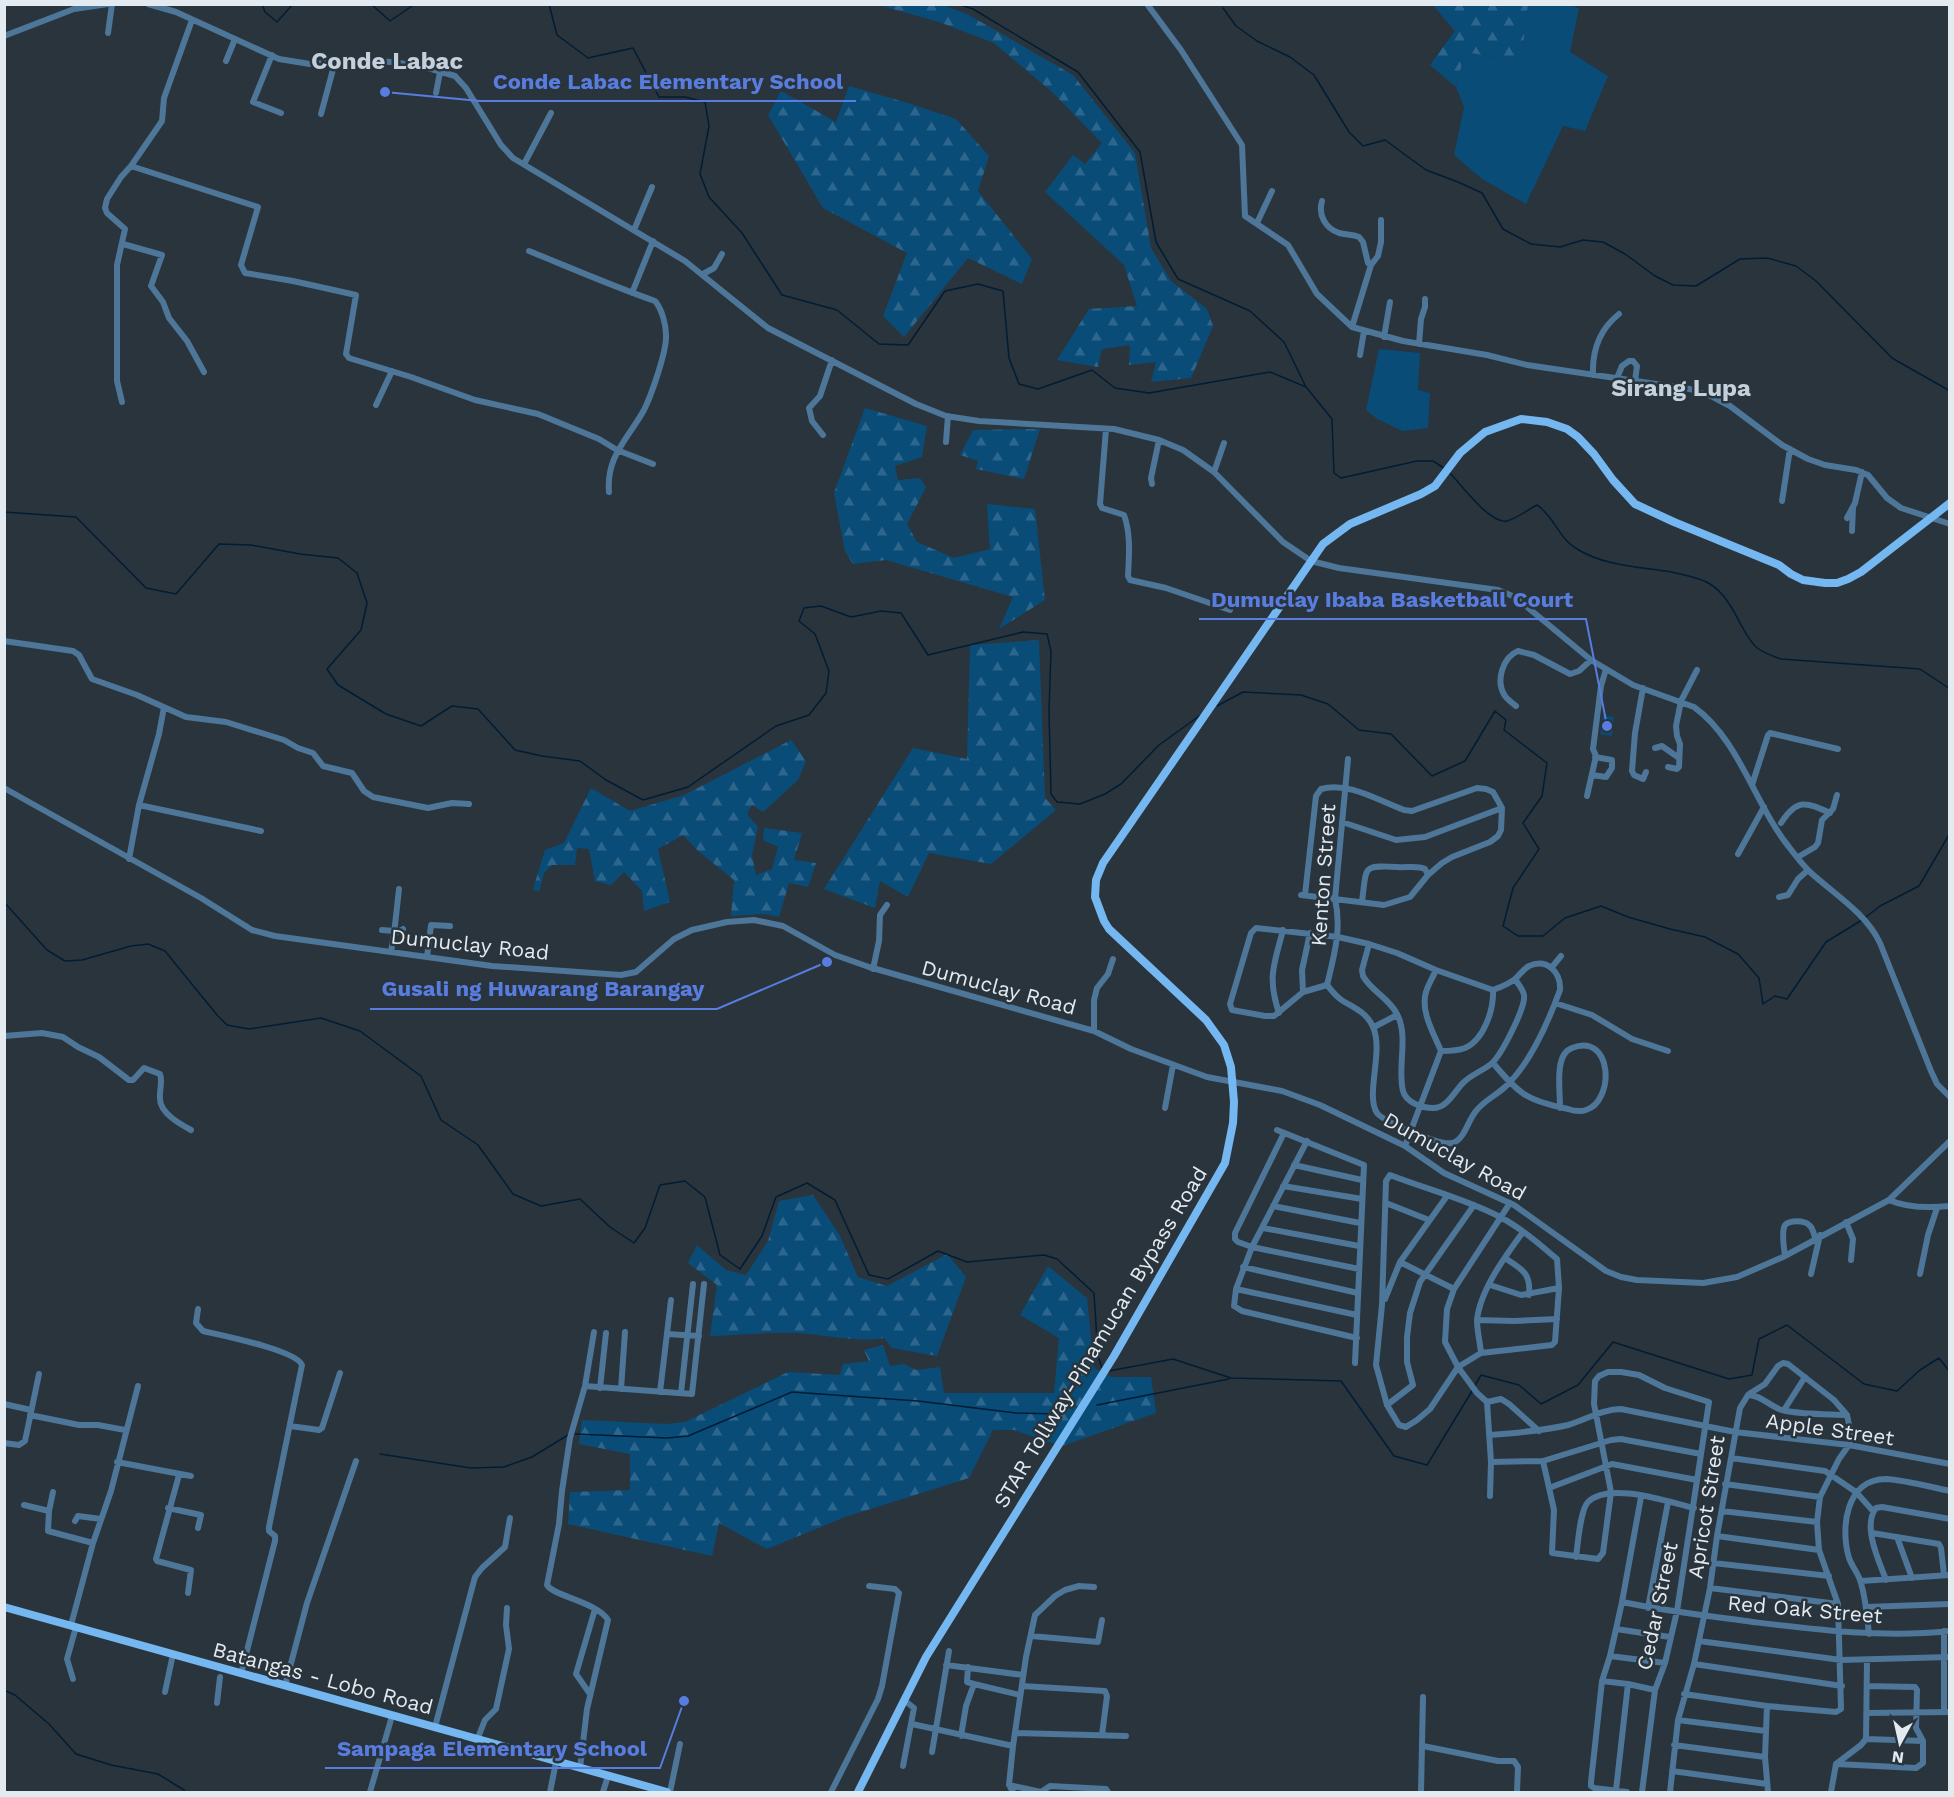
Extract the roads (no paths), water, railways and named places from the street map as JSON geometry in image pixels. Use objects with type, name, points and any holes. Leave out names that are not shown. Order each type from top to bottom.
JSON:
[{"type":"main road","name":"STAR Tollway-Pinamucan Bypass Road","points":[[858,1792],[944,1627],[1114,1356],[1225,1163],[1233,1123],[1234,1102],[1231,1067],[1224,1045],[1206,1020],[1109,929],[1096,905],[1096,880],[1103,862],[1323,544],[1359,520],[1435,486],[1460,453],[1485,432],[1521,418],[1547,422],[1567,429],[1578,437],[1635,504],[1728,546],[1779,565],[1791,574],[1814,582],[1837,583],[1855,576],[1950,503]]},
{"type":"main road","name":"Batangas - Lobo Road","points":[[4,1608],[173,1654],[221,1673],[241,1674],[668,1792]]},
{"type":"street","points":[[108,33],[111,4]]},
{"type":"street","points":[[4,36],[74,9],[119,4]]},
{"type":"street","points":[[148,4],[167,9],[279,59],[295,63],[389,62],[455,76],[462,82],[501,145],[513,158],[703,274],[768,328],[916,404],[948,416],[979,421],[1106,429],[1159,440],[1183,450],[1214,472],[1283,542],[1311,561],[1339,568],[1498,590],[1515,597],[1591,660],[1643,688],[1681,701],[1701,712],[1719,732],[1787,845],[1808,870],[1871,926],[1880,943],[1931,1071],[1942,1091],[1950,1096]]},
{"type":"street","points":[[1147,4],[1181,50],[1242,145],[1245,216],[1288,245],[1317,294],[1352,327],[1384,337],[1488,355],[1527,365],[1690,389],[1730,406],[1790,449],[1817,463],[1862,472],[1873,478],[1894,505],[1950,524]]},
{"type":"street","points":[[122,402],[117,381],[117,265],[125,229],[107,213],[105,204],[121,177],[162,121],[164,99],[192,20]]},
{"type":"street","points":[[226,61],[235,39]]},
{"type":"street","points":[[272,55],[253,102],[281,113]]},
{"type":"street","points":[[321,114],[335,62]]},
{"type":"street","points":[[436,93],[440,72]]},
{"type":"street","points":[[524,164],[551,113]]},
{"type":"street","points":[[131,166],[258,207],[241,265],[242,271],[356,295],[346,354],[349,358],[475,400],[538,414],[653,464]]},
{"type":"street","points":[[634,230],[652,187]]},
{"type":"street","points":[[1257,223],[1272,191]]},
{"type":"street","points":[[1322,201],[1320,208],[1323,219],[1335,231],[1359,237],[1363,242],[1368,263],[1371,265]]},
{"type":"street","points":[[1352,327],[1371,265],[1380,249],[1381,220]]},
{"type":"street","points":[[632,293],[652,241]]},
{"type":"street","points":[[123,244],[162,255],[151,286],[163,302],[169,318],[187,341],[204,372]]},
{"type":"street","points":[[529,251],[655,301],[663,320],[667,337],[653,389],[644,410],[617,450],[608,477],[609,492]]},
{"type":"street","points":[[703,274],[714,268],[722,254]]},
{"type":"street","points":[[1419,344],[1425,299]]},
{"type":"street","points":[[1384,337],[1390,302]]},
{"type":"street","points":[[1593,375],[1595,349],[1606,325],[1619,314]]},
{"type":"street","points":[[1360,355],[1364,331]]},
{"type":"street","points":[[823,435],[812,421],[809,408],[820,396],[832,360]]},
{"type":"street","points":[[1617,378],[1622,366],[1633,361],[1636,366],[1635,381]]},
{"type":"street","points":[[376,405],[392,371]]},
{"type":"street","points":[[946,442],[948,416]]},
{"type":"street","points":[[1106,429],[1100,504],[1102,508],[1124,515],[1129,544],[1128,576],[1130,580],[1166,588],[1230,610]]},
{"type":"street","points":[[1152,484],[1151,478],[1159,440]]},
{"type":"street","points":[[1214,472],[1224,443]]},
{"type":"street","points":[[1782,501],[1790,449]]},
{"type":"street","points":[[1852,531],[1853,507],[1862,472]]},
{"type":"street","points":[[1847,519],[1853,507]]},
{"type":"street","points":[[4,641],[73,651],[79,655],[92,679],[186,717],[226,722],[284,740],[313,753],[323,766],[352,773],[364,791],[373,797],[428,808],[452,803],[469,804]]},
{"type":"street","points":[[1516,706],[1506,698],[1502,690],[1501,678],[1503,665],[1512,653],[1518,651],[1534,656],[1570,674],[1579,671],[1591,660]]},
{"type":"street","points":[[1587,796],[1596,757],[1593,748],[1601,686],[1606,669]]},
{"type":"street","points":[[1668,767],[1678,768],[1680,744],[1675,728],[1681,701],[1696,670]]},
{"type":"street","points":[[1643,688],[1635,733],[1632,771],[1633,774],[1643,779],[1646,772]]},
{"type":"street","points":[[129,859],[139,805],[159,734],[164,707]]},
{"type":"street","points":[[1752,785],[1770,733],[1838,749]]},
{"type":"street","points":[[1655,748],[1662,746],[1679,758]]},
{"type":"street","points":[[1592,776],[1606,777],[1612,768],[1612,760],[1596,757]]},
{"type":"street","name":"Kenton Street","points":[[1327,985],[1338,937],[1338,912],[1335,899],[1348,759]]},
{"type":"street","name":"Dumuclay Road","points":[[4,788],[201,898],[252,930],[275,936],[492,966],[621,975],[636,972],[674,939],[692,930],[727,922],[754,920],[783,927],[835,955],[873,969],[1037,1013],[1094,1031],[1131,1049],[1207,1077],[1282,1091],[1368,1127],[1405,1146],[1444,1173],[1512,1204],[1606,1271],[1637,1280],[1720,1281],[1758,1269],[1889,1200],[1950,1141]]},
{"type":"street","points":[[1346,788],[1412,811],[1478,788],[1486,789],[1493,792],[1502,808],[1501,830],[1498,836],[1490,842],[1452,857],[1428,875],[1410,897],[1384,905],[1303,895],[1316,796],[1321,789],[1346,788]]},
{"type":"street","points":[[1798,857],[1818,843],[1822,820],[1830,813],[1837,795]]},
{"type":"street","points":[[1781,823],[1785,816],[1804,803],[1830,813]]},
{"type":"street","points":[[139,805],[261,831]]},
{"type":"street","points":[[1738,854],[1764,807]]},
{"type":"street","points":[[1342,822],[1396,840],[1425,837],[1502,808]]},
{"type":"street","points":[[1362,901],[1366,873],[1371,867],[1420,867],[1425,869],[1428,875]]},
{"type":"street","points":[[1779,897],[1788,895],[1798,879],[1808,870]]},
{"type":"street","points":[[391,952],[399,890]]},
{"type":"street","points":[[873,969],[879,941],[880,915],[887,905]]},
{"type":"street","points":[[427,957],[430,925],[450,926]]},
{"type":"street","points":[[382,930],[394,933],[403,929]]},
{"type":"street","points":[[1254,929],[1338,937],[1397,952],[1436,970],[1493,990],[1515,979],[1530,966],[1542,964],[1552,967],[1558,974],[1560,982],[1555,1004],[1533,1049],[1510,1083],[1482,1103],[1460,1139],[1453,1143],[1443,1143],[1409,1131],[1378,1114],[1374,1106],[1373,1095],[1377,1070],[1377,1044],[1374,1028],[1364,1014],[1337,997],[1327,985],[1303,992],[1274,1016],[1232,1010],[1230,1007],[1254,929]]},
{"type":"street","points":[[1279,1013],[1272,985],[1273,968],[1283,930]]},
{"type":"street","points":[[1303,992],[1302,970],[1310,933]]},
{"type":"street","points":[[1369,944],[1362,970],[1363,976],[1390,1004],[1397,1015],[1401,1032],[1403,1091],[1409,1101],[1419,1105],[1433,1108],[1444,1105],[1465,1081],[1493,1063],[1510,1036],[1524,1000],[1523,990],[1515,979]]},
{"type":"street","points":[[1552,967],[1561,956]]},
{"type":"street","points":[[1094,1031],[1094,1000],[1097,988],[1108,974],[1113,959]]},
{"type":"street","points":[[1405,1146],[1441,1051],[1424,1003],[1425,993],[1436,970]]},
{"type":"street","points":[[1441,1051],[1456,1051],[1473,1044],[1490,1014],[1493,990]]},
{"type":"street","points":[[1555,1004],[1592,1015],[1632,1039],[1668,1051]]},
{"type":"street","points":[[1374,1028],[1397,1015]]},
{"type":"street","points":[[4,1036],[42,1033],[63,1037],[99,1057],[129,1080],[133,1080],[144,1068],[152,1069],[162,1077],[160,1099],[163,1109],[181,1125],[191,1130]]},
{"type":"street","points":[[1493,1063],[1526,1097],[1543,1105],[1560,1108],[1578,1111],[1587,1110],[1596,1104],[1602,1094],[1605,1076],[1603,1058],[1597,1050],[1586,1046],[1577,1046],[1567,1050],[1560,1067],[1560,1108]]},
{"type":"street","points":[[1165,1108],[1173,1065]]},
{"type":"street","points":[[1277,1130],[1364,1165],[1355,1364]]},
{"type":"street","points":[[1284,1133],[1234,1233],[1236,1241],[1252,1247],[1359,1269]]},
{"type":"street","points":[[1307,1141],[1243,1267],[1234,1304],[1238,1310],[1357,1338]]},
{"type":"street","points":[[1294,1165],[1362,1180]]},
{"type":"street","points":[[1390,1175],[1447,1196],[1474,1205],[1502,1219],[1523,1232],[1557,1259],[1559,1288],[1555,1342],[1552,1345],[1481,1353],[1460,1370],[1430,1409],[1406,1427],[1399,1425],[1387,1405],[1376,1365],[1382,1305],[1386,1181],[1390,1175]]},
{"type":"street","points":[[1283,1186],[1362,1199]]},
{"type":"street","points":[[1382,1305],[1400,1262],[1447,1196]]},
{"type":"street","points":[[1889,1200],[1937,1208],[1950,1206]]},
{"type":"street","points":[[1386,1203],[1429,1220]]},
{"type":"street","points":[[1490,1496],[1491,1462],[1487,1402],[1477,1393],[1460,1370],[1445,1342],[1447,1309],[1454,1289],[1512,1204]]},
{"type":"street","points":[[1387,1405],[1413,1385],[1407,1362],[1407,1337],[1410,1313],[1420,1282],[1424,1273],[1474,1205]]},
{"type":"street","points":[[1274,1206],[1360,1223]]},
{"type":"street","points":[[1920,1274],[1928,1235],[1937,1208]]},
{"type":"street","points":[[1785,1256],[1785,1226],[1788,1223],[1799,1221],[1808,1223],[1818,1237],[1811,1274]]},
{"type":"street","points":[[1846,1222],[1853,1239],[1851,1260]]},
{"type":"street","points":[[1263,1228],[1359,1246]]},
{"type":"street","points":[[1481,1353],[1477,1320],[1482,1298],[1504,1258],[1523,1232]]},
{"type":"street","points":[[1504,1258],[1524,1271],[1530,1281],[1529,1295]]},
{"type":"street","points":[[1400,1262],[1454,1289]]},
{"type":"street","points":[[1243,1267],[1358,1293]]},
{"type":"street","points":[[681,1394],[693,1284]]},
{"type":"street","points":[[585,1386],[691,1394],[704,1284]]},
{"type":"street","points":[[1490,1284],[1512,1293],[1529,1295],[1559,1288]]},
{"type":"street","points":[[1236,1289],[1357,1315]]},
{"type":"street","points":[[660,1392],[671,1300]]},
{"type":"street","points":[[198,1310],[196,1323],[203,1331],[271,1348],[300,1361],[302,1365],[269,1527],[276,1541],[241,1674]]},
{"type":"street","points":[[1477,1320],[1557,1319]]},
{"type":"street","points":[[580,1768],[590,1694],[608,1620],[595,1609],[571,1597],[551,1591],[547,1585],[575,1419],[585,1386],[594,1332]]},
{"type":"street","points":[[621,1389],[625,1332]]},
{"type":"street","points":[[600,1388],[606,1333]]},
{"type":"street","points":[[667,1334],[699,1336]]},
{"type":"street","points":[[1684,1694],[1767,1706],[1836,1712],[1841,1709],[1838,1604],[1820,1550],[1817,1522],[1820,1497],[1828,1473],[1849,1445],[1851,1434],[1847,1415],[1834,1400],[1784,1363],[1778,1366],[1765,1384],[1748,1395]]},
{"type":"street","name":"Cedar Street","points":[[1596,1416],[1593,1396],[1595,1381],[1599,1376],[1608,1372],[1639,1375],[1665,1388],[1709,1402],[1677,1611],[1665,1663],[1655,1690],[1642,1792]]},
{"type":"street","points":[[290,1426],[319,1430],[322,1428],[340,1373]]},
{"type":"street","points":[[4,1443],[23,1444],[39,1374]]},
{"type":"street","points":[[1784,1410],[1805,1377]]},
{"type":"street","points":[[73,1679],[67,1659],[74,1626],[93,1543],[102,1519],[138,1386]]},
{"type":"street","points":[[1748,1395],[1755,1395],[1770,1406],[1784,1410],[1847,1415]]},
{"type":"street","name":"Apricot Street","points":[[1670,1792],[1678,1720],[1694,1664],[1710,1588],[1725,1484],[1740,1408],[1748,1395]]},
{"type":"street","points":[[1487,1402],[1501,1399],[1539,1431]]},
{"type":"street","points":[[4,1404],[79,1425],[98,1425],[125,1430]]},
{"type":"street","name":"Apple Street","points":[[1490,1435],[1539,1431],[1570,1424],[1605,1411],[1621,1409],[1735,1432],[1849,1445],[1950,1464]]},
{"type":"street","points":[[1543,1461],[1554,1510],[1551,1550],[1555,1555],[1598,1559],[1604,1553],[1611,1492],[1596,1416]]},
{"type":"street","points":[[1491,1462],[1543,1461],[1600,1443],[1621,1439],[1701,1454]]},
{"type":"street","points":[[1731,1458],[1828,1473],[1856,1492],[1873,1512],[1872,1533],[1876,1553],[1886,1580]]},
{"type":"street","points":[[285,1686],[307,1603],[356,1461]]},
{"type":"street","points":[[117,1462],[191,1476]]},
{"type":"street","points":[[1549,1488],[1612,1464],[1697,1480]]},
{"type":"street","points":[[179,1475],[168,1508],[156,1559],[190,1570],[188,1593]]},
{"type":"street","points":[[1869,1634],[1861,1581],[1847,1549],[1848,1506],[1856,1492],[1873,1480],[1887,1479],[1950,1491]]},
{"type":"street","points":[[1725,1484],[1820,1497]]},
{"type":"street","points":[[53,1492],[48,1531],[93,1543]]},
{"type":"street","points":[[1576,1557],[1584,1509],[1588,1502],[1611,1492],[1694,1508]]},
{"type":"street","points":[[1627,1792],[1591,1786],[1602,1681],[1622,1602],[1641,1497]]},
{"type":"street","points":[[1648,1608],[1668,1502]]},
{"type":"street","points":[[24,1505],[49,1510]]},
{"type":"street","points":[[1873,1512],[1882,1507],[1950,1519]]},
{"type":"street","points":[[168,1508],[201,1515],[198,1528]]},
{"type":"street","points":[[1722,1511],[1817,1522]]},
{"type":"street","points":[[75,1521],[80,1515],[102,1519]]},
{"type":"street","points":[[435,1727],[476,1577],[482,1568],[505,1547],[510,1518]]},
{"type":"street","points":[[1861,1581],[1947,1575],[1939,1544],[1872,1533]]},
{"type":"street","points":[[1717,1536],[1820,1550]]},
{"type":"street","points":[[1897,1537],[1912,1578]]},
{"type":"street","points":[[1713,1563],[1829,1576]]},
{"type":"street","points":[[831,1792],[864,1730],[878,1699],[883,1680],[899,1593],[895,1589],[869,1586]]},
{"type":"street","points":[[1012,1792],[1009,1785],[1013,1746],[1023,1675],[1035,1615],[1065,1590],[1079,1586],[1094,1587]]},
{"type":"street","points":[[1710,1588],[1838,1604]]},
{"type":"street","name":"Red Oak Street","points":[[1622,1602],[1704,1616],[1840,1633],[1947,1631]]},
{"type":"street","points":[[1866,1607],[1950,1604]]},
{"type":"street","points":[[477,1740],[484,1720],[496,1709],[509,1649],[506,1625],[507,1608]]},
{"type":"street","points":[[590,1694],[576,1674],[595,1609]]},
{"type":"street","points":[[1030,1636],[1098,1642],[1102,1620]]},
{"type":"street","points":[[1616,1629],[1670,1638]]},
{"type":"street","points":[[1867,1713],[1947,1712],[1947,1631]]},
{"type":"street","points":[[1699,1641],[1841,1660],[1947,1657]]},
{"type":"street","points":[[932,1752],[934,1729],[949,1651]]},
{"type":"street","points":[[165,1692],[173,1654]]},
{"type":"street","points":[[1610,1656],[1665,1663]]},
{"type":"street","points":[[1831,1792],[1836,1764],[1862,1745],[1866,1738],[1867,1660]]},
{"type":"street","points":[[1694,1664],[1842,1686]]},
{"type":"street","points":[[946,1665],[1023,1675]]},
{"type":"street","points":[[968,1668],[967,1682],[1020,1695]]},
{"type":"street","points":[[217,1703],[221,1673]]},
{"type":"street","points":[[1602,1681],[1655,1690]]},
{"type":"street","points":[[961,1736],[966,1706],[974,1684]]},
{"type":"street","points":[[1616,1790],[1628,1684]]},
{"type":"street","points":[[1022,1686],[1105,1690],[1107,1696],[1102,1735]]},
{"type":"street","points":[[1836,1764],[1916,1768],[1923,1763],[1923,1742],[1916,1728],[1917,1690],[1915,1687],[1867,1686]]},
{"type":"street","points":[[1421,1792],[1423,1697]]},
{"type":"street","points":[[903,1766],[914,1707],[904,1700]]},
{"type":"street","points":[[1767,1706],[1765,1756],[1768,1792]]},
{"type":"street","points":[[370,1792],[392,1716]]},
{"type":"street","points":[[1678,1720],[1766,1731]]},
{"type":"street","points":[[912,1724],[1013,1746]]},
{"type":"street","points":[[1015,1733],[1126,1736]]},
{"type":"street","points":[[1866,1738],[1923,1742]]},
{"type":"street","points":[[668,1792],[680,1744]]},
{"type":"street","points":[[1674,1745],[1765,1756]]},
{"type":"street","points":[[1423,1746],[1498,1761],[1517,1762],[1517,1792]]},
{"type":"street","points":[[550,1792],[556,1762]]},
{"type":"street","points":[[1672,1771],[1767,1784]]},
{"type":"street","points":[[603,1792],[608,1776]]},
{"type":"street","points":[[1009,1785],[1041,1792],[1046,1791],[1050,1785],[1106,1789],[1108,1792]]},
{"type":"waterway","points":[[262,4],[265,12],[277,22],[293,4]]},
{"type":"waterway","points":[[371,4],[390,21],[415,4]]},
{"type":"waterway","points":[[549,4],[557,35],[588,58],[633,48],[659,97],[685,97],[705,102],[709,126],[700,174],[709,197],[742,233],[782,295],[837,310],[879,344],[908,345],[945,291],[978,284],[1003,291],[1009,358],[1019,384],[1038,389],[1092,370],[1115,388],[1149,393],[1270,372],[1306,387],[1332,419],[1334,473],[1341,478],[1417,461],[1433,461],[1444,468]]},
{"type":"waterway","points":[[958,4],[973,9],[1078,72],[1140,152],[1156,242],[1178,279],[1250,311],[1284,342],[1306,387]]},
{"type":"waterway","points":[[1223,8],[1236,26],[1257,41],[1290,57],[1314,75],[1349,132],[1363,146],[1385,140],[1426,170],[1482,193],[1503,229],[1531,244],[1560,247],[1583,240],[1603,242],[1673,285],[1696,286],[1740,259],[1767,258],[1796,266],[1816,281],[1892,358],[1950,391]]},
{"type":"waterway","points":[[1450,473],[1485,511],[1500,520],[1511,520],[1537,505],[1548,515],[1571,545],[1588,555],[1635,567],[1691,576],[1710,584],[1731,606],[1750,640],[1756,647],[1768,654],[1781,659],[1920,669],[1950,689]]},
{"type":"waterway","points":[[4,512],[76,517],[146,588],[176,594],[219,544],[251,545],[338,558],[357,573],[367,603],[361,630],[327,669],[338,685],[386,714],[421,726],[452,706],[478,709],[515,750],[580,761],[606,780],[643,800],[688,787],[776,726],[809,715],[826,693],[829,671],[815,634],[799,621],[804,608],[821,606],[851,617],[881,611],[901,613],[928,655],[1023,632],[1047,634],[1051,651],[1049,711],[1051,794],[1057,802],[1080,804],[1105,794],[1121,784],[1159,745],[1202,714]]},
{"type":"waterway","points":[[1217,706],[1243,692],[1301,695],[1328,704],[1359,730],[1391,734],[1432,776],[1465,761],[1495,711],[1506,720],[1504,730],[1547,763],[1542,796],[1523,823],[1539,849],[1513,888],[1503,926],[1518,936],[1543,936],[1565,918],[1601,906],[1628,917],[1705,937],[1738,954],[1759,978],[1763,1004],[1775,996],[1787,999],[1826,942],[1862,920]]},
{"type":"waterway","points":[[1866,917],[1880,906],[1919,886],[1950,833]]},
{"type":"waterway","points":[[4,902],[47,950],[65,961],[82,960],[131,946],[148,944],[165,951],[227,1025],[249,1029],[321,1018],[360,1031],[421,1076],[441,1120],[478,1145],[513,1194],[541,1206],[580,1199],[610,1227],[634,1243],[645,1228],[660,1185],[685,1181],[705,1197],[720,1255],[740,1269],[762,1236],[776,1197],[807,1183],[835,1200],[869,1275],[888,1279],[938,1251],[967,1262],[1044,1255],[1057,1259],[1094,1293],[1098,1356],[1102,1368]]},
{"type":"waterway","points":[[1474,1387],[1481,1375],[1519,1385],[1541,1404],[1578,1385],[1613,1342],[1729,1379],[1752,1375],[1759,1339],[1787,1325],[1864,1384],[1897,1391],[1920,1370],[1939,1358],[1950,1372]]},
{"type":"waterway","points":[[1109,1371],[1173,1359],[1231,1378],[1341,1381],[1394,1456],[1427,1465],[1472,1391]]},
{"type":"waterway","points":[[1097,1405],[1229,1379]]},
{"type":"waterway","points":[[575,1434],[667,1438],[688,1436],[792,1392],[918,1401],[1016,1413],[1061,1414]]},
{"type":"waterway","points":[[380,1454],[471,1468],[504,1467],[532,1457],[568,1435]]},
{"type":"waterway","points":[[4,1690],[15,1695],[49,1724],[76,1754],[111,1765],[158,1774],[185,1792]]},
{"type":"place","name":"Conde Labac Elementary School","points":[[385,92]]},
{"type":"place","name":"Dumuclay Ibaba Basketball Court","points":[[1607,726]]},
{"type":"place","name":"Gusali ng Huwarang Barangay","points":[[827,962]]},
{"type":"place","name":"Sampaga Elementary School","points":[[684,1701]]},
{"type":"district","name":"Conde Labac","points":[[387,61]]},
{"type":"district","name":"Sirang Lupa","points":[[1681,388]]}]
